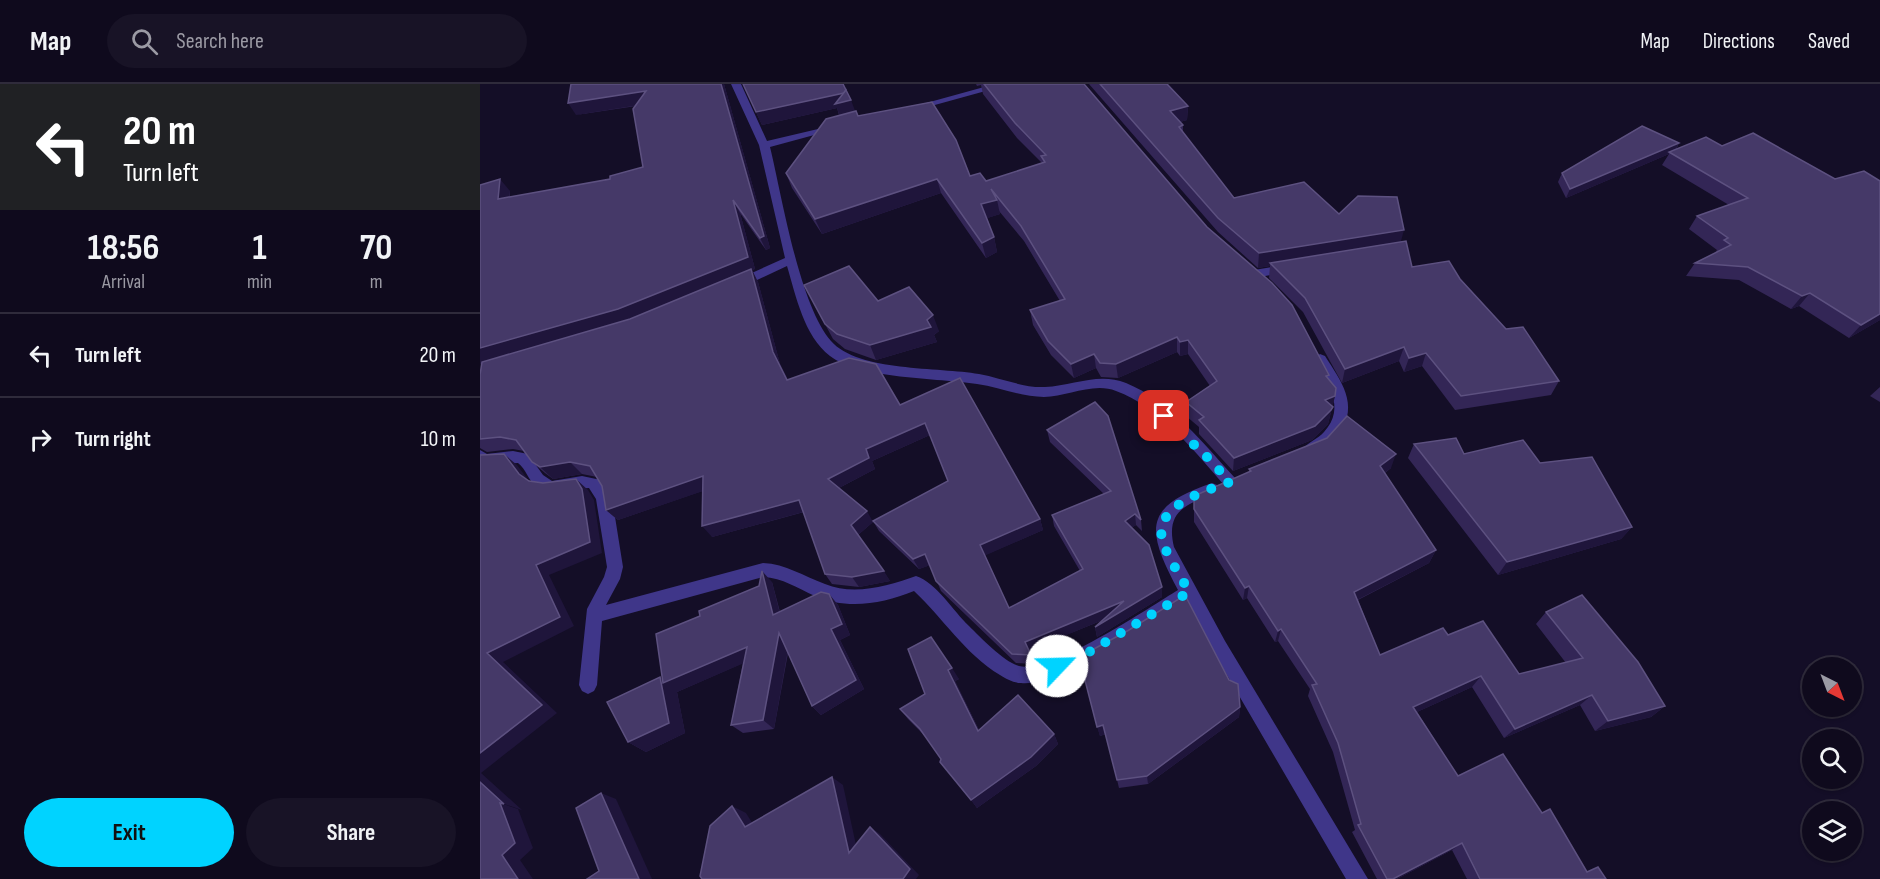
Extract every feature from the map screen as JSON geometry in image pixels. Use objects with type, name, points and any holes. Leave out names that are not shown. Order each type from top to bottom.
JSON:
[{"type":"street","points":[[736,84],[764,145],[804,305],[821,336],[836,354],[869,365],[980,379],[1028,391],[1046,392],[1106,383],[1120,387],[1149,402],[1209,459],[1235,480],[1187,499],[1171,512],[1163,527],[1162,540],[1189,592],[1358,879]]},
{"type":"street","points":[[896,112],[1006,84]]},
{"type":"street","points":[[764,145],[852,123]]},
{"type":"street","points":[[725,290],[791,260]]},
{"type":"street","points":[[1242,263],[1269,287]]},
{"type":"street","points":[[1254,274],[1300,267]]},
{"type":"street","points":[[1296,455],[1318,446],[1335,429],[1341,417],[1342,401],[1315,349]]},
{"type":"street","points":[[480,456],[484,460],[518,457],[528,462],[537,479],[544,485],[556,487],[586,480],[596,484],[604,498],[615,567],[612,579],[595,609],[588,685]]},
{"type":"street","points":[[594,616],[763,570],[780,570],[826,592],[848,597],[894,592],[916,583],[925,589],[934,602],[982,650],[1005,668],[1021,675],[1040,674],[1089,652],[1189,592]]},
{"type":"building","points":[[571,84],[721,84],[764,236],[760,238],[733,200],[748,257],[618,309],[480,348],[480,185],[500,179],[498,199],[610,179],[610,176],[643,167],[633,109],[646,91],[568,103]]},
{"type":"building","points":[[743,84],[843,84],[846,90],[844,93],[756,112]]},
{"type":"building","points":[[984,84],[1084,84],[1207,227],[1272,283],[1292,305],[1329,375],[1326,376],[1336,388],[1335,396],[1325,400],[1333,407],[1331,410],[1315,426],[1234,458],[1199,420],[1204,417],[1186,402],[1217,381],[1188,340],[1180,342],[1177,337],[1116,364],[1100,363],[1094,354],[1071,364],[1048,341],[1030,310],[1065,299],[1021,226],[991,189],[997,200],[981,204],[994,237],[982,243],[937,179],[815,219],[786,173],[826,119],[856,111],[858,116],[932,102],[956,140],[970,176],[980,173],[986,181],[1045,162],[1041,156],[1046,155],[1015,123]]},
{"type":"building","points":[[1100,84],[1167,84],[1188,106],[1170,111],[1183,125],[1179,127],[1234,198],[1304,182],[1339,214],[1358,196],[1397,197],[1404,230],[1259,253],[1218,218]]},
{"type":"building","points":[[846,90],[851,100],[835,104]]},
{"type":"building","points":[[1642,126],[1679,143],[1570,189],[1562,173]]},
{"type":"building","points":[[1753,133],[1835,179],[1864,171],[1880,181],[1880,314],[1861,325],[1810,293],[1802,296],[1748,267],[1695,263],[1731,245],[1724,240],[1728,238],[1697,216],[1748,198],[1669,152],[1706,137],[1722,146]]},
{"type":"building","points":[[1406,241],[1412,267],[1449,261],[1460,279],[1506,329],[1523,327],[1559,381],[1461,396],[1426,353],[1409,358],[1404,347],[1345,369],[1305,298],[1270,263]]},
{"type":"building","points":[[849,266],[878,301],[909,287],[933,315],[927,320],[931,327],[870,345],[837,334],[825,324],[804,285]]},
{"type":"building","points":[[751,269],[773,352],[787,380],[849,358],[876,364],[900,405],[960,378],[1040,519],[980,545],[1009,608],[1083,569],[1052,515],[1111,491],[1047,430],[1095,402],[1108,416],[1141,520],[1135,514],[1125,521],[1149,545],[1162,587],[1095,627],[1124,601],[1025,642],[1031,655],[1012,654],[936,581],[925,554],[913,559],[873,521],[948,481],[925,423],[866,449],[869,458],[828,479],[867,511],[851,525],[884,571],[852,577],[825,574],[799,500],[702,526],[703,476],[606,510],[602,486],[590,466],[570,462],[540,467],[532,462],[516,440],[500,437],[480,439],[482,362],[630,319]]},
{"type":"building","points":[[1347,416],[1396,454],[1380,466],[1436,550],[1354,592],[1380,655],[1443,628],[1448,635],[1483,621],[1519,674],[1583,658],[1546,612],[1582,595],[1638,662],[1665,706],[1608,721],[1592,695],[1515,729],[1481,676],[1413,707],[1458,776],[1503,754],[1542,813],[1550,809],[1587,872],[1598,867],[1606,879],[1480,879],[1462,843],[1393,879],[1387,879],[1358,825],[1361,824],[1338,743],[1312,685],[1317,684],[1281,629],[1278,631],[1249,586],[1245,588],[1194,509],[1194,496],[1251,471],[1249,469],[1327,438]]},
{"type":"building","points":[[1456,438],[1464,454],[1523,440],[1540,463],[1592,457],[1632,527],[1507,562],[1414,444]]},
{"type":"building","points":[[504,454],[519,474],[529,481],[543,483],[576,479],[582,489],[590,542],[536,565],[560,617],[487,653],[542,705],[480,753],[480,455]]},
{"type":"building","points":[[762,571],[773,615],[821,592],[829,594],[842,624],[831,629],[856,680],[812,706],[779,633],[763,720],[731,725],[747,647],[663,683],[656,634],[700,616],[699,611],[759,586]]},
{"type":"building","points":[[1185,595],[1229,680],[1238,684],[1240,707],[1147,776],[1117,780],[1103,725],[1097,727],[1079,657],[1129,630]]},
{"type":"building","points":[[931,637],[952,668],[948,670],[978,731],[1018,695],[1054,734],[1031,757],[971,800],[940,762],[941,759],[920,729],[900,709],[925,694],[908,649]]},
{"type":"building","points":[[660,677],[669,723],[628,742],[607,702]]},
{"type":"building","points":[[832,777],[849,853],[870,827],[910,869],[903,879],[702,879],[700,876],[710,826],[732,806],[745,827]]},
{"type":"building","points":[[480,782],[504,804],[500,803],[515,843],[502,855],[518,879],[480,879]]},
{"type":"building","points":[[601,793],[639,879],[587,879],[599,871],[576,808]]},
{"type":"route","points":[[1057,666],[1089,652],[1189,592],[1162,540],[1163,527],[1175,507],[1187,499],[1230,482],[1164,416]]}]
